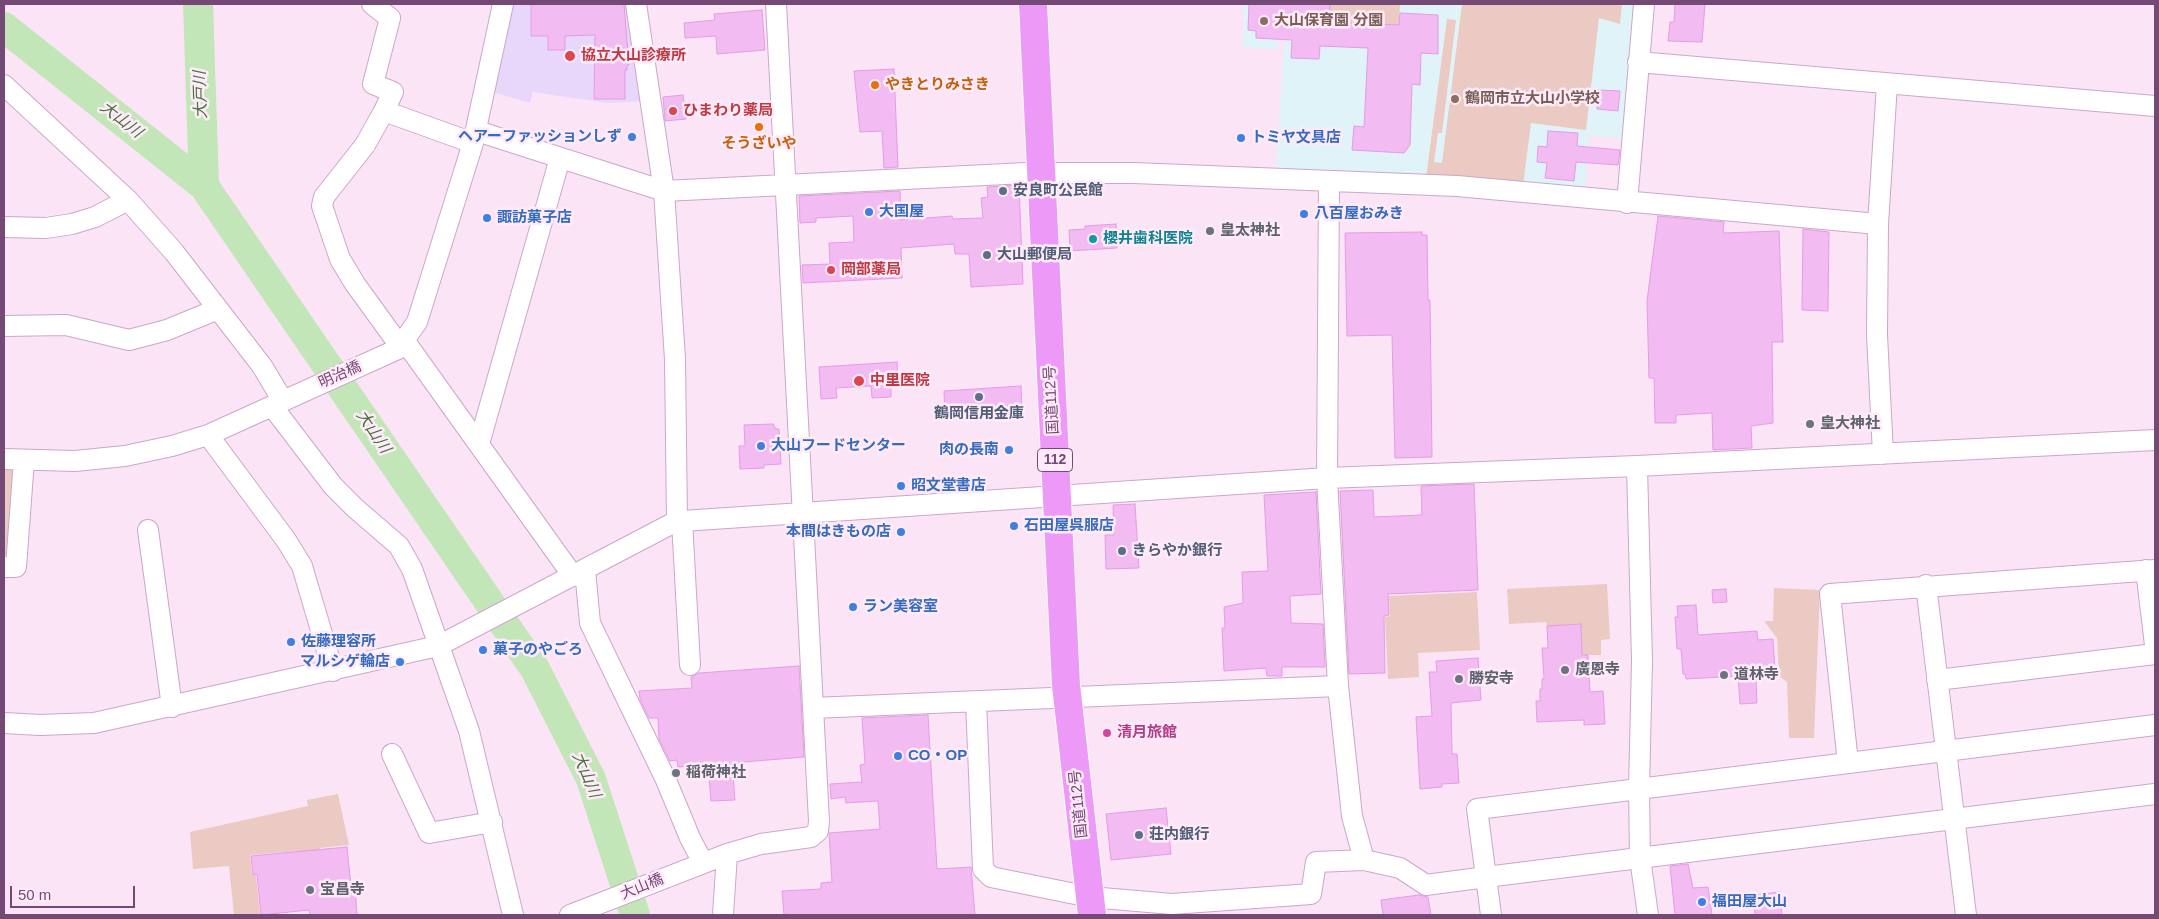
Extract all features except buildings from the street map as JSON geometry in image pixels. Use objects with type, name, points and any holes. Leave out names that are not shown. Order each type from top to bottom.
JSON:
[{"type":"highway","name":"国道112号","points":[[1033,4],[1056,496],[1068,699],[1091,906]]},
{"type":"street","points":[[372,4],[390,18],[373,84],[392,92],[365,145],[324,197],[322,206],[340,259],[355,284],[479,444],[574,576],[590,623],[658,763],[699,864]]},
{"type":"street","points":[[401,345],[417,322],[475,137],[503,4]]},
{"type":"street","points":[[636,4],[664,191],[675,359],[680,521],[690,665]]},
{"type":"street","name":"大山橋","points":[[570,915],[727,854],[761,844],[811,837],[818,830],[776,4]]},
{"type":"street","points":[[1627,202],[1644,4]]},
{"type":"street","points":[[1638,62],[2155,106]]},
{"type":"street","points":[[1883,454],[1877,335],[1878,224],[1887,84]]},
{"type":"street","points":[[4,85],[128,200],[174,252],[262,366],[278,403],[333,486],[354,508],[399,546],[412,569],[469,731],[513,915]]},
{"type":"street","points":[[384,111],[475,137],[560,158],[664,191],[1041,173],[1134,173],[1457,186],[1878,224]]},
{"type":"street","points":[[479,444],[560,158]]},
{"type":"street","points":[[1330,182],[1327,478],[1338,686],[1352,816],[1364,860]]},
{"type":"street","points":[[4,227],[46,228],[72,224],[95,217],[128,200]]},
{"type":"street","points":[[4,326],[66,325],[129,340],[161,332],[218,309]]},
{"type":"street","name":"明治橋","points":[[4,459],[75,461],[125,456],[172,446],[208,435],[401,345]]},
{"type":"street","points":[[208,435],[286,540],[302,566],[333,671]]},
{"type":"street","points":[[4,723],[40,725],[94,723],[438,646],[465,634],[680,521],[1327,478],[1637,466],[2155,440]]},
{"type":"street","points":[[4,567],[16,567],[24,460]]},
{"type":"street","points":[[1637,466],[1642,661],[1639,789],[1640,858],[1648,915]]},
{"type":"street","points":[[148,530],[172,707]]},
{"type":"street","points":[[1848,763],[1830,594],[1926,585],[2151,570],[2155,646]]},
{"type":"street","points":[[1926,585],[1966,915]]},
{"type":"street","points":[[1937,680],[2155,654]]},
{"type":"street","points":[[813,708],[1068,699],[1338,686]]},
{"type":"street","points":[[976,702],[983,869],[992,877],[1091,906],[1172,904],[1229,908],[1311,894],[1316,862],[1364,860],[1400,868],[1426,885],[2155,794]]},
{"type":"street","points":[[1491,915],[1477,809],[2155,725]]},
{"type":"street","points":[[392,754],[429,833],[492,822]]},
{"type":"street","points":[[723,915],[727,854]]},
{"type":"shaded area","name":"協立大山診療所","points":[[510,4],[632,4],[647,101],[607,103],[533,92],[530,103],[492,92]]},
{"type":"shaded area","name":"鶴岡市立大山小学校","points":[[1244,4],[1639,4],[1627,139],[1589,135],[1585,190],[1276,172],[1284,40],[1278,39],[1277,49],[1242,47]]},
{"type":"shaded area","points":[[1330,4],[1400,4],[1399,25],[1319,21],[1330,9]]},
{"type":"shaded area","points":[[1462,4],[1622,4],[1620,24],[1599,18],[1586,130],[1531,123],[1523,185],[1426,178],[1447,19],[1456,20],[1442,133],[1438,133],[1434,162],[1442,163]]},
{"type":"shaded area","points":[[4,465],[16,471],[10,548],[4,558]]},
{"type":"shaded area","points":[[1607,584],[1610,639],[1601,640],[1601,655],[1582,655],[1581,624],[1547,626],[1546,622],[1509,624],[1507,589]]},
{"type":"shaded area","points":[[1774,588],[1820,590],[1814,738],[1789,738],[1787,682],[1779,676],[1777,638],[1764,621],[1773,621]]},
{"type":"shaded area","points":[[1477,592],[1480,650],[1418,653],[1419,677],[1388,679],[1385,617],[1390,616],[1389,596]]},
{"type":"shaded area","points":[[338,794],[349,845],[320,848],[320,857],[299,859],[298,851],[250,855],[252,875],[256,875],[260,915],[234,915],[229,866],[193,869],[190,832],[308,806],[307,800]]},
{"type":"waterway","name":"大戸川","points":[[198,4],[204,186]]},
{"type":"waterway","name":"大山川","points":[[4,27],[204,186],[535,669],[591,779],[635,915]]},
{"type":"place","name":"大山保育園 分園","points":[[1264,21]]},
{"type":"place","name":"協立大山診療所","points":[[570,56]]},
{"type":"place","name":"やきとりみさき","points":[[875,85]]},
{"type":"place","name":"鶴岡市立大山小学校","points":[[1455,99]]},
{"type":"place","name":"ひまわり薬局","points":[[673,111]]},
{"type":"place","name":"そうざいや","points":[[759,127]]},
{"type":"place","name":"ヘアーファッションしず","points":[[632,137]]},
{"type":"place","name":"トミヤ文具店","points":[[1241,138]]},
{"type":"place","name":"安良町公民館","points":[[1003,191]]},
{"type":"place","name":"大国屋","points":[[869,212]]},
{"type":"place","name":"八百屋おみき","points":[[1304,214]]},
{"type":"place","name":"諏訪菓子店","points":[[487,218]]},
{"type":"place","name":"皇太神社","points":[[1210,231]]},
{"type":"place","name":"櫻井歯科医院","points":[[1093,239]]},
{"type":"place","name":"大山郵便局","points":[[987,255]]},
{"type":"place","name":"岡部薬局","points":[[831,270]]},
{"type":"place","name":"中里医院","points":[[859,381]]},
{"type":"place","name":"鶴岡信用金庫","points":[[979,397]]},
{"type":"place","name":"皇大神社","points":[[1810,424]]},
{"type":"place","name":"大山フードセンター","points":[[761,446]]},
{"type":"place","name":"肉の長南","points":[[1009,450]]},
{"type":"place","name":"昭文堂書店","points":[[901,486]]},
{"type":"place","name":"石田屋呉服店","points":[[1014,526]]},
{"type":"place","name":"本間はきもの店","points":[[901,532]]},
{"type":"place","name":"きらやか銀行","points":[[1122,551]]},
{"type":"place","name":"ラン美容室","points":[[853,607]]},
{"type":"place","name":"佐藤理容所","points":[[291,642]]},
{"type":"place","name":"菓子のやごろ","points":[[483,650]]},
{"type":"place","name":"マルシゲ輪店","points":[[400,662]]},
{"type":"place","name":"廣恩寺","points":[[1565,670]]},
{"type":"place","name":"道林寺","points":[[1724,675]]},
{"type":"place","name":"勝安寺","points":[[1459,679]]},
{"type":"place","name":"清月旅館","points":[[1107,733]]},
{"type":"place","name":"CO・OP","points":[[898,756]]},
{"type":"place","name":"稲荷神社","points":[[676,773]]},
{"type":"place","name":"荘内銀行","points":[[1139,835]]},
{"type":"place","name":"宝昌寺","points":[[310,890]]},
{"type":"place","name":"福田屋大山","points":[[1702,902]]}]
